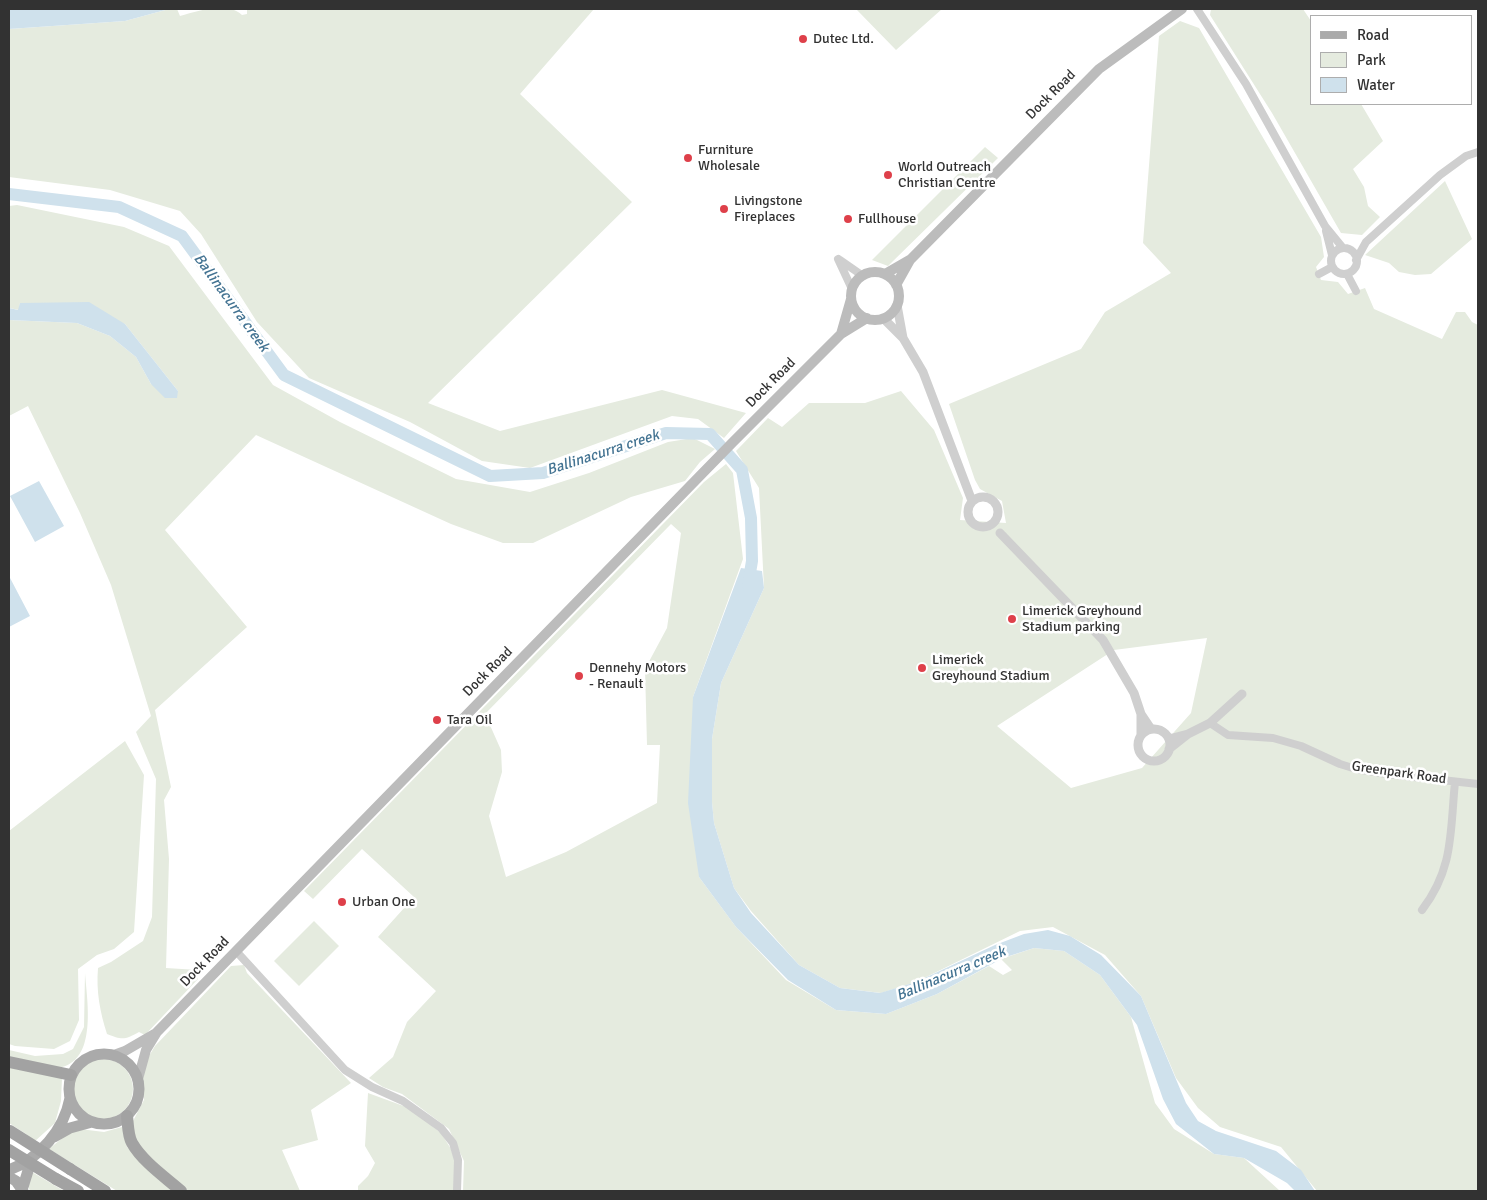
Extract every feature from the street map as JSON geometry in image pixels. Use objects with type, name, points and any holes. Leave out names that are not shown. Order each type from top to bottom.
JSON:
[{"type":"highway","points":[[9,1062],[71,1075]]},
{"type":"highway","points":[[127,1116],[131,1142],[137,1151],[181,1191]]},
{"type":"highway","points":[[9,1131],[104,1191]]},
{"type":"highway","points":[[9,1150],[78,1191]]},
{"type":"main road","name":"Dock Road","points":[[896,285],[911,259],[1099,69],[1182,9]]},
{"type":"main road","name":"Dock Road","points":[[885,274],[911,259]]},
{"type":"main road","points":[[873,272],[885,274],[896,285],[899,295],[897,305],[891,313],[883,318],[867,318],[856,311],[852,294],[856,282],[863,276],[873,272]]},
{"type":"main road","name":"Dock Road","points":[[841,334],[852,294]]},
{"type":"main road","name":"Dock Road","points":[[138,1079],[146,1050],[157,1032],[733,442],[841,334],[867,318]]},
{"type":"main road","name":"Dock Road","points":[[114,1055],[125,1052],[157,1032]]},
{"type":"main road","points":[[99,1054],[114,1055],[124,1060],[133,1068],[138,1079],[138,1099],[127,1116],[110,1124],[92,1122],[78,1113],[70,1098],[68,1087],[71,1075],[76,1067],[91,1056],[99,1054]]},
{"type":"main road","points":[[52,1139],[66,1115],[70,1098]]},
{"type":"main road","points":[[9,1170],[32,1158],[52,1139],[70,1128],[92,1122]]},
{"type":"main road","points":[[23,1191],[32,1158]]},
{"type":"main road","points":[[9,1177],[16,1181],[23,1191]]},
{"type":"street","points":[[1197,9],[1246,84],[1325,226],[1345,249],[1354,253],[1356,260]]},
{"type":"street","points":[[1325,226],[1332,255],[1332,268],[1338,273],[1347,274],[1354,269],[1356,260],[1366,242],[1440,175],[1466,156],[1478,152]]},
{"type":"street","points":[[1332,255],[1335,251],[1366,242]]},
{"type":"street","points":[[852,294],[838,259],[863,276]]},
{"type":"street","points":[[1319,274],[1332,268]]},
{"type":"street","points":[[1347,274],[1356,291]]},
{"type":"street","points":[[897,305],[903,338]]},
{"type":"street","points":[[883,318],[903,338],[923,372],[972,501]]},
{"type":"street","points":[[966,484],[981,497],[992,501],[997,508],[1000,533]]},
{"type":"street","points":[[981,497],[972,501],[968,510],[970,519],[978,526],[985,526],[1000,533],[1102,640],[1134,693],[1141,714],[1151,729]]},
{"type":"street","points":[[985,526],[993,522],[997,514]]},
{"type":"street","points":[[1169,749],[1169,739],[1162,731],[1151,729],[1141,735],[1138,740],[1138,749],[1142,756],[1155,761],[1160,759],[1188,734],[1210,723],[1242,694]]},
{"type":"street","points":[[1141,714],[1141,735]]},
{"type":"street","name":"Greenpark Road","points":[[1210,723],[1228,735],[1273,738],[1301,746],[1340,764],[1356,769],[1478,784]]},
{"type":"street","points":[[1169,739],[1188,734]]},
{"type":"street","points":[[1422,910],[1437,888],[1446,868],[1455,782]]},
{"type":"street","points":[[236,951],[345,1070],[372,1087],[404,1101],[441,1128],[453,1143],[458,1160],[457,1191]]},
{"type":"green space","points":[[212,8],[228,9],[242,15],[247,14],[247,9],[594,9],[520,94],[632,202],[428,403],[500,431],[662,390],[746,413],[724,438],[698,419],[672,416],[530,468],[482,461],[410,422],[309,378],[257,322],[201,234],[180,211],[110,190],[9,177],[9,29],[125,21],[169,9],[177,9],[180,16]]},
{"type":"green space","points":[[856,9],[942,9],[896,50]]},
{"type":"green space","points":[[1211,9],[1303,9],[1310,20],[1310,105],[1362,105],[1383,141],[1353,169],[1364,187],[1368,206],[1380,217],[1362,235],[1341,233],[1272,113],[1210,15]]},
{"type":"green space","points":[[1180,21],[1199,28],[1321,237],[1324,257],[1316,267],[1321,280],[1338,282],[1348,294],[1365,288],[1374,309],[1442,339],[1456,312],[1465,312],[1472,322],[1478,325],[1478,1191],[1317,1191],[1281,1147],[1220,1127],[1198,1108],[1176,1078],[1141,996],[1105,955],[1053,927],[1020,931],[916,982],[881,993],[840,988],[799,965],[751,911],[734,888],[714,823],[712,739],[721,683],[764,588],[759,488],[736,451],[768,418],[782,427],[809,403],[865,403],[901,391],[934,430],[963,498],[960,520],[1006,523],[1002,501],[980,489],[975,480],[949,404],[1081,349],[1105,312],[1171,273],[1143,243],[1159,36]],"holes":[[[1207,638],[1191,713],[1142,768],[1071,788],[997,726],[1114,650]]]},
{"type":"green space","points":[[985,147],[998,158],[888,266],[872,260]]},
{"type":"green space","points":[[1445,181],[1472,239],[1431,274],[1415,275],[1399,272],[1389,263],[1365,255]]},
{"type":"green space","points":[[17,205],[124,227],[169,246],[273,385],[340,422],[456,479],[530,492],[589,473],[668,442],[693,438],[715,449],[700,462],[685,481],[631,497],[533,543],[503,543],[451,524],[256,435],[165,530],[247,627],[155,710],[171,787],[164,800],[169,859],[166,968],[198,970],[198,979],[145,1035],[139,1032],[130,1037],[123,1038],[107,1034],[99,1001],[98,968],[111,962],[143,941],[152,917],[156,779],[136,732],[151,716],[111,585],[80,513],[28,406],[9,416],[9,320],[77,323],[110,336],[136,357],[151,384],[178,391],[125,324],[20,303],[19,310],[9,308],[9,206]]},
{"type":"green space","points":[[726,464],[733,473],[743,559],[693,697],[699,877],[736,927],[786,980],[836,1010],[886,1014],[937,994],[989,966],[1003,975],[1012,970],[1001,959],[1034,948],[1064,951],[1100,975],[1131,1017],[1155,1103],[1174,1129],[1214,1154],[1244,1158],[1280,1191],[463,1191],[464,1161],[449,1129],[402,1094],[383,1087],[369,1078],[393,1057],[407,1022],[436,991],[378,937],[414,897],[362,849],[313,899],[304,891],[704,482]],"holes":[[[671,524],[681,533],[667,628],[645,669],[647,745],[660,745],[657,803],[566,852],[506,877],[489,816],[502,772],[501,750],[485,714]]]},
{"type":"green space","points":[[125,741],[144,775],[134,932],[114,949],[97,955],[78,969],[79,1020],[70,1041],[54,1049],[9,1044],[9,831]]},
{"type":"green space","points":[[314,921],[339,946],[299,986],[274,961]]},
{"type":"green space","points":[[244,965],[247,973],[351,1083],[311,1110],[318,1140],[282,1150],[300,1191],[188,1191],[145,1153],[134,1139],[133,1121],[144,1100],[143,1078],[146,1061],[155,1046],[231,966]]},
{"type":"green space","points":[[85,973],[88,1014],[87,1029],[85,1043],[79,1055],[71,1063],[58,1068],[9,1057],[9,1050],[35,1056],[63,1054],[73,1049],[84,1027]]},
{"type":"green space","points":[[103,1059],[119,1064],[124,1068],[128,1073],[133,1089],[128,1105],[124,1110],[119,1114],[103,1119],[87,1114],[82,1110],[78,1105],[73,1089],[78,1073],[82,1068],[87,1064]]},
{"type":"green space","points":[[9,1066],[62,1078],[61,1101],[55,1123],[34,1142],[26,1134],[9,1123]]},
{"type":"green space","points":[[368,1093],[409,1108],[441,1133],[451,1149],[456,1165],[455,1191],[358,1191],[358,1186],[368,1176],[375,1163],[365,1146]]},
{"type":"green space","points":[[122,1127],[127,1147],[173,1191],[117,1191],[49,1149],[66,1135],[80,1129],[104,1132]]},
{"type":"green space","points":[[32,1172],[64,1191],[30,1191],[28,1186]]},
{"type":"water","points":[[9,9],[169,9],[125,21],[9,29]]},
{"type":"water","points":[[89,302],[125,324],[178,391],[177,398],[165,398],[151,384],[136,357],[110,336],[77,323],[9,320],[9,308],[18,310],[20,303]]},
{"type":"water","points":[[39,481],[64,526],[35,542],[10,496]]},
{"type":"water","points":[[741,568],[762,571],[764,588],[721,683],[712,739],[712,802],[714,823],[734,888],[751,913],[799,965],[840,988],[880,993],[916,982],[995,945],[1024,934],[1048,930],[1070,936],[1101,955],[1141,996],[1186,1103],[1198,1121],[1216,1131],[1276,1151],[1301,1170],[1315,1191],[1295,1191],[1287,1183],[1244,1158],[1214,1154],[1176,1124],[1163,1099],[1137,1025],[1100,975],[1064,951],[1034,948],[1003,958],[937,994],[886,1014],[836,1010],[788,980],[736,927],[699,877],[688,803],[693,697]]},
{"type":"water","points":[[9,576],[30,616],[9,627]]},
{"type":"waterway","name":"Ballinacurra creek","points":[[9,194],[119,207],[182,236],[284,375],[490,476],[543,473],[666,433],[710,434],[742,470],[751,518],[752,561],[748,585]]},
{"type":"place","name":"Dutec Ltd.","points":[[803,39]]},
{"type":"place","name":"Furniture Wholesale","points":[[688,158]]},
{"type":"place","name":"World Outreach Christian Centre","points":[[888,175]]},
{"type":"place","name":"Livingstone Fireplaces","points":[[724,209]]},
{"type":"place","name":"Fullhouse","points":[[848,219]]},
{"type":"place","name":"Limerick Greyhound Stadium parking","points":[[1012,619]]},
{"type":"place","name":"Limerick Greyhound Stadium","points":[[922,668]]},
{"type":"place","name":"Dennehy Motors - Renault","points":[[579,676]]},
{"type":"place","name":"Tara Oil","points":[[437,720]]},
{"type":"place","name":"Urban One","points":[[342,902]]}]
